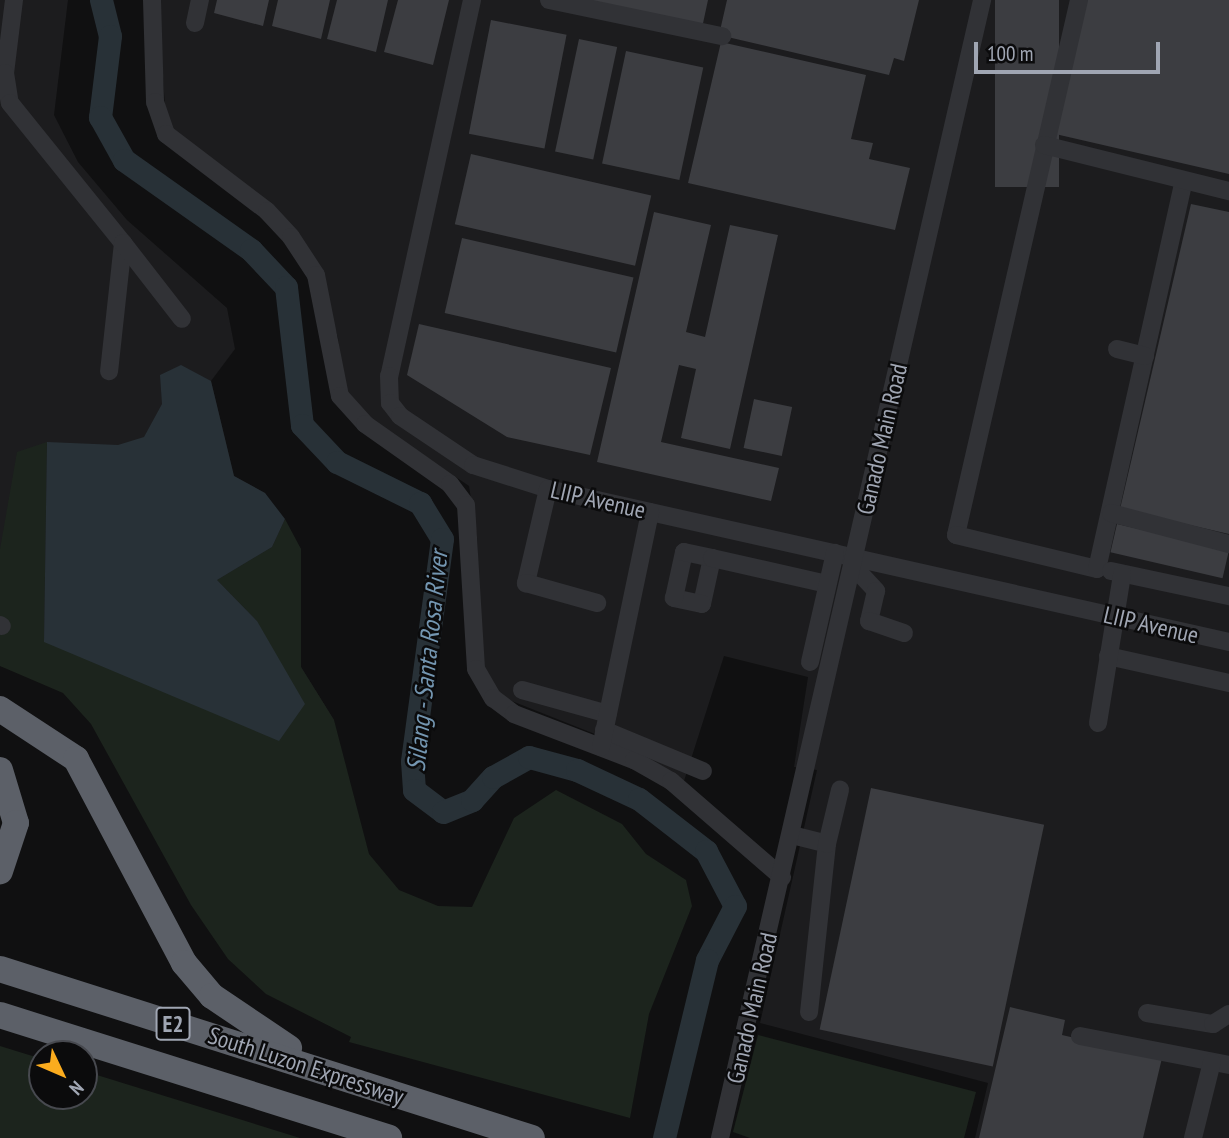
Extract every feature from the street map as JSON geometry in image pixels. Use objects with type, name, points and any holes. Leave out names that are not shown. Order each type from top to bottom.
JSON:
[{"type":"highway","points":[[0,709],[76,759],[96,788],[164,931],[212,996],[259,1032],[346,1078]]},
{"type":"highway","points":[[0,770],[16,823],[0,871]]},
{"type":"highway","name":"South Luzon Expressway","points":[[0,969],[532,1138]]},
{"type":"highway","name":"South Luzon Expressway","points":[[0,1015],[389,1138]]},
{"type":"street","points":[[14,0],[5,73],[10,103],[182,318]]},
{"type":"street","points":[[152,0],[155,102],[166,134],[267,211],[291,237],[316,275],[340,396],[365,424],[450,484],[466,505],[476,669],[493,698],[514,714],[604,731],[671,781],[782,877]]},
{"type":"street","points":[[195,23],[201,0]]},
{"type":"street","name":"LIIP Avenue","points":[[472,0],[388,391],[400,416],[473,465],[548,489],[835,553],[854,561],[1229,642]]},
{"type":"street","points":[[549,0],[722,36]]},
{"type":"street","name":"Ganado Main Road","points":[[720,1138],[792,835],[982,0]]},
{"type":"street","points":[[1079,0],[956,535],[1097,569],[1229,596]]},
{"type":"street","points":[[1044,145],[1229,191]]},
{"type":"street","points":[[1097,569],[1184,181]]},
{"type":"street","points":[[109,370],[123,243]]},
{"type":"street","points":[[1117,349],[1145,356]]},
{"type":"street","points":[[548,489],[526,583],[597,603]]},
{"type":"street","points":[[604,731],[650,512]]},
{"type":"street","points":[[1111,513],[1229,544]]},
{"type":"street","points":[[810,662],[835,553]]},
{"type":"street","points":[[712,558],[827,584]]},
{"type":"street","points":[[854,561],[876,591],[869,621],[904,633]]},
{"type":"street","points":[[1098,723],[1122,574]]},
{"type":"street","points":[[1108,656],[1229,683]]},
{"type":"street","points":[[522,690],[604,731],[703,771]]},
{"type":"street","points":[[809,1012],[827,844],[840,790]]},
{"type":"street","points":[[792,835],[827,844]]},
{"type":"street","points":[[1147,1013],[1213,1024],[1229,1014]]},
{"type":"street","points":[[1080,1036],[1221,1063],[1193,1138]]},
{"type":"shaded area","points":[[0,0],[68,0],[54,115],[78,162],[127,220],[227,308],[235,349],[211,381],[234,476],[265,493],[301,549],[301,667],[334,720],[295,762],[0,666]]},
{"type":"shaded area","points":[[158,0],[1229,0],[1229,1138],[975,1138],[988,1083],[760,1023],[817,770],[794,767],[808,677],[724,656],[684,781],[630,748],[499,696],[481,662],[477,537],[469,486],[364,414],[342,383],[338,338],[317,267],[166,122]]},
{"type":"shaded area","points":[[181,365],[211,381],[234,476],[265,493],[285,519],[272,547],[217,580],[257,621],[305,704],[279,741],[44,642],[47,442],[118,445],[144,437],[162,404],[160,375]]},
{"type":"shaded area","points":[[47,442],[44,642],[257,621],[217,580],[272,547],[285,519],[301,549],[301,667],[334,720],[369,854],[399,890],[438,906],[472,907],[514,818],[556,790],[622,824],[646,854],[686,880],[692,906],[649,1014],[630,1118],[349,1042],[351,1037],[266,994],[228,959],[191,905],[91,724],[63,693],[0,666],[0,549],[17,452]]},
{"type":"shaded area","points":[[758,1035],[976,1092],[964,1138],[750,1138],[733,1132]]},
{"type":"shaded area","points":[[0,1046],[28,1055],[28,1110],[98,1110],[98,1075],[300,1138],[0,1138]]},
{"type":"building","points":[[217,0],[269,0],[263,26],[214,13]]},
{"type":"building","points":[[278,0],[330,0],[321,39],[272,26]]},
{"type":"building","points":[[337,0],[388,0],[376,52],[327,39]]},
{"type":"building","points":[[398,0],[449,0],[433,65],[384,52]]},
{"type":"building","points":[[586,0],[708,0],[702,28]]},
{"type":"building","points":[[727,0],[919,0],[904,61],[894,58],[889,75],[719,35]]},
{"type":"building","points":[[995,0],[1059,0],[1059,187],[995,187]]},
{"type":"building","points":[[1082,0],[1229,0],[1229,174],[1051,133]]},
{"type":"building","points":[[491,20],[567,35],[544,149],[469,134]]},
{"type":"building","points":[[579,39],[617,47],[593,160],[555,151]]},
{"type":"building","points":[[721,42],[866,75],[851,139],[873,143],[869,159],[910,168],[895,230],[688,183]]},
{"type":"building","points":[[626,51],[703,67],[679,180],[602,163]]},
{"type":"building","points":[[471,154],[651,196],[635,266],[455,224]]},
{"type":"building","points":[[1191,204],[1229,212],[1229,534],[1120,509]]},
{"type":"building","points":[[654,212],[711,225],[686,332],[705,337],[730,225],[778,235],[730,449],[681,438],[696,369],[679,365],[661,442],[779,468],[771,501],[597,462]]},
{"type":"building","points":[[462,238],[633,278],[616,353],[445,313]]},
{"type":"building","points":[[419,324],[611,368],[590,455],[507,437],[407,375]]},
{"type":"building","points":[[754,399],[792,407],[782,456],[744,448]]},
{"type":"building","points":[[1117,524],[1229,550],[1223,578],[1110,552]]},
{"type":"building","points":[[871,788],[1044,825],[993,1066],[820,1030]]},
{"type":"building","points":[[1010,1007],[1065,1020],[1062,1035],[1162,1058],[1143,1138],[979,1138]]},
{"type":"waterway","name":"Silang - Santa Rosa River","points":[[101,0],[110,36],[100,117],[124,160],[251,250],[286,287],[302,425],[337,462],[420,503],[442,539],[412,761],[414,790],[443,812],[472,800],[493,777],[529,757],[577,770],[639,799],[706,851],[735,906],[707,960],[664,1138]]}]
